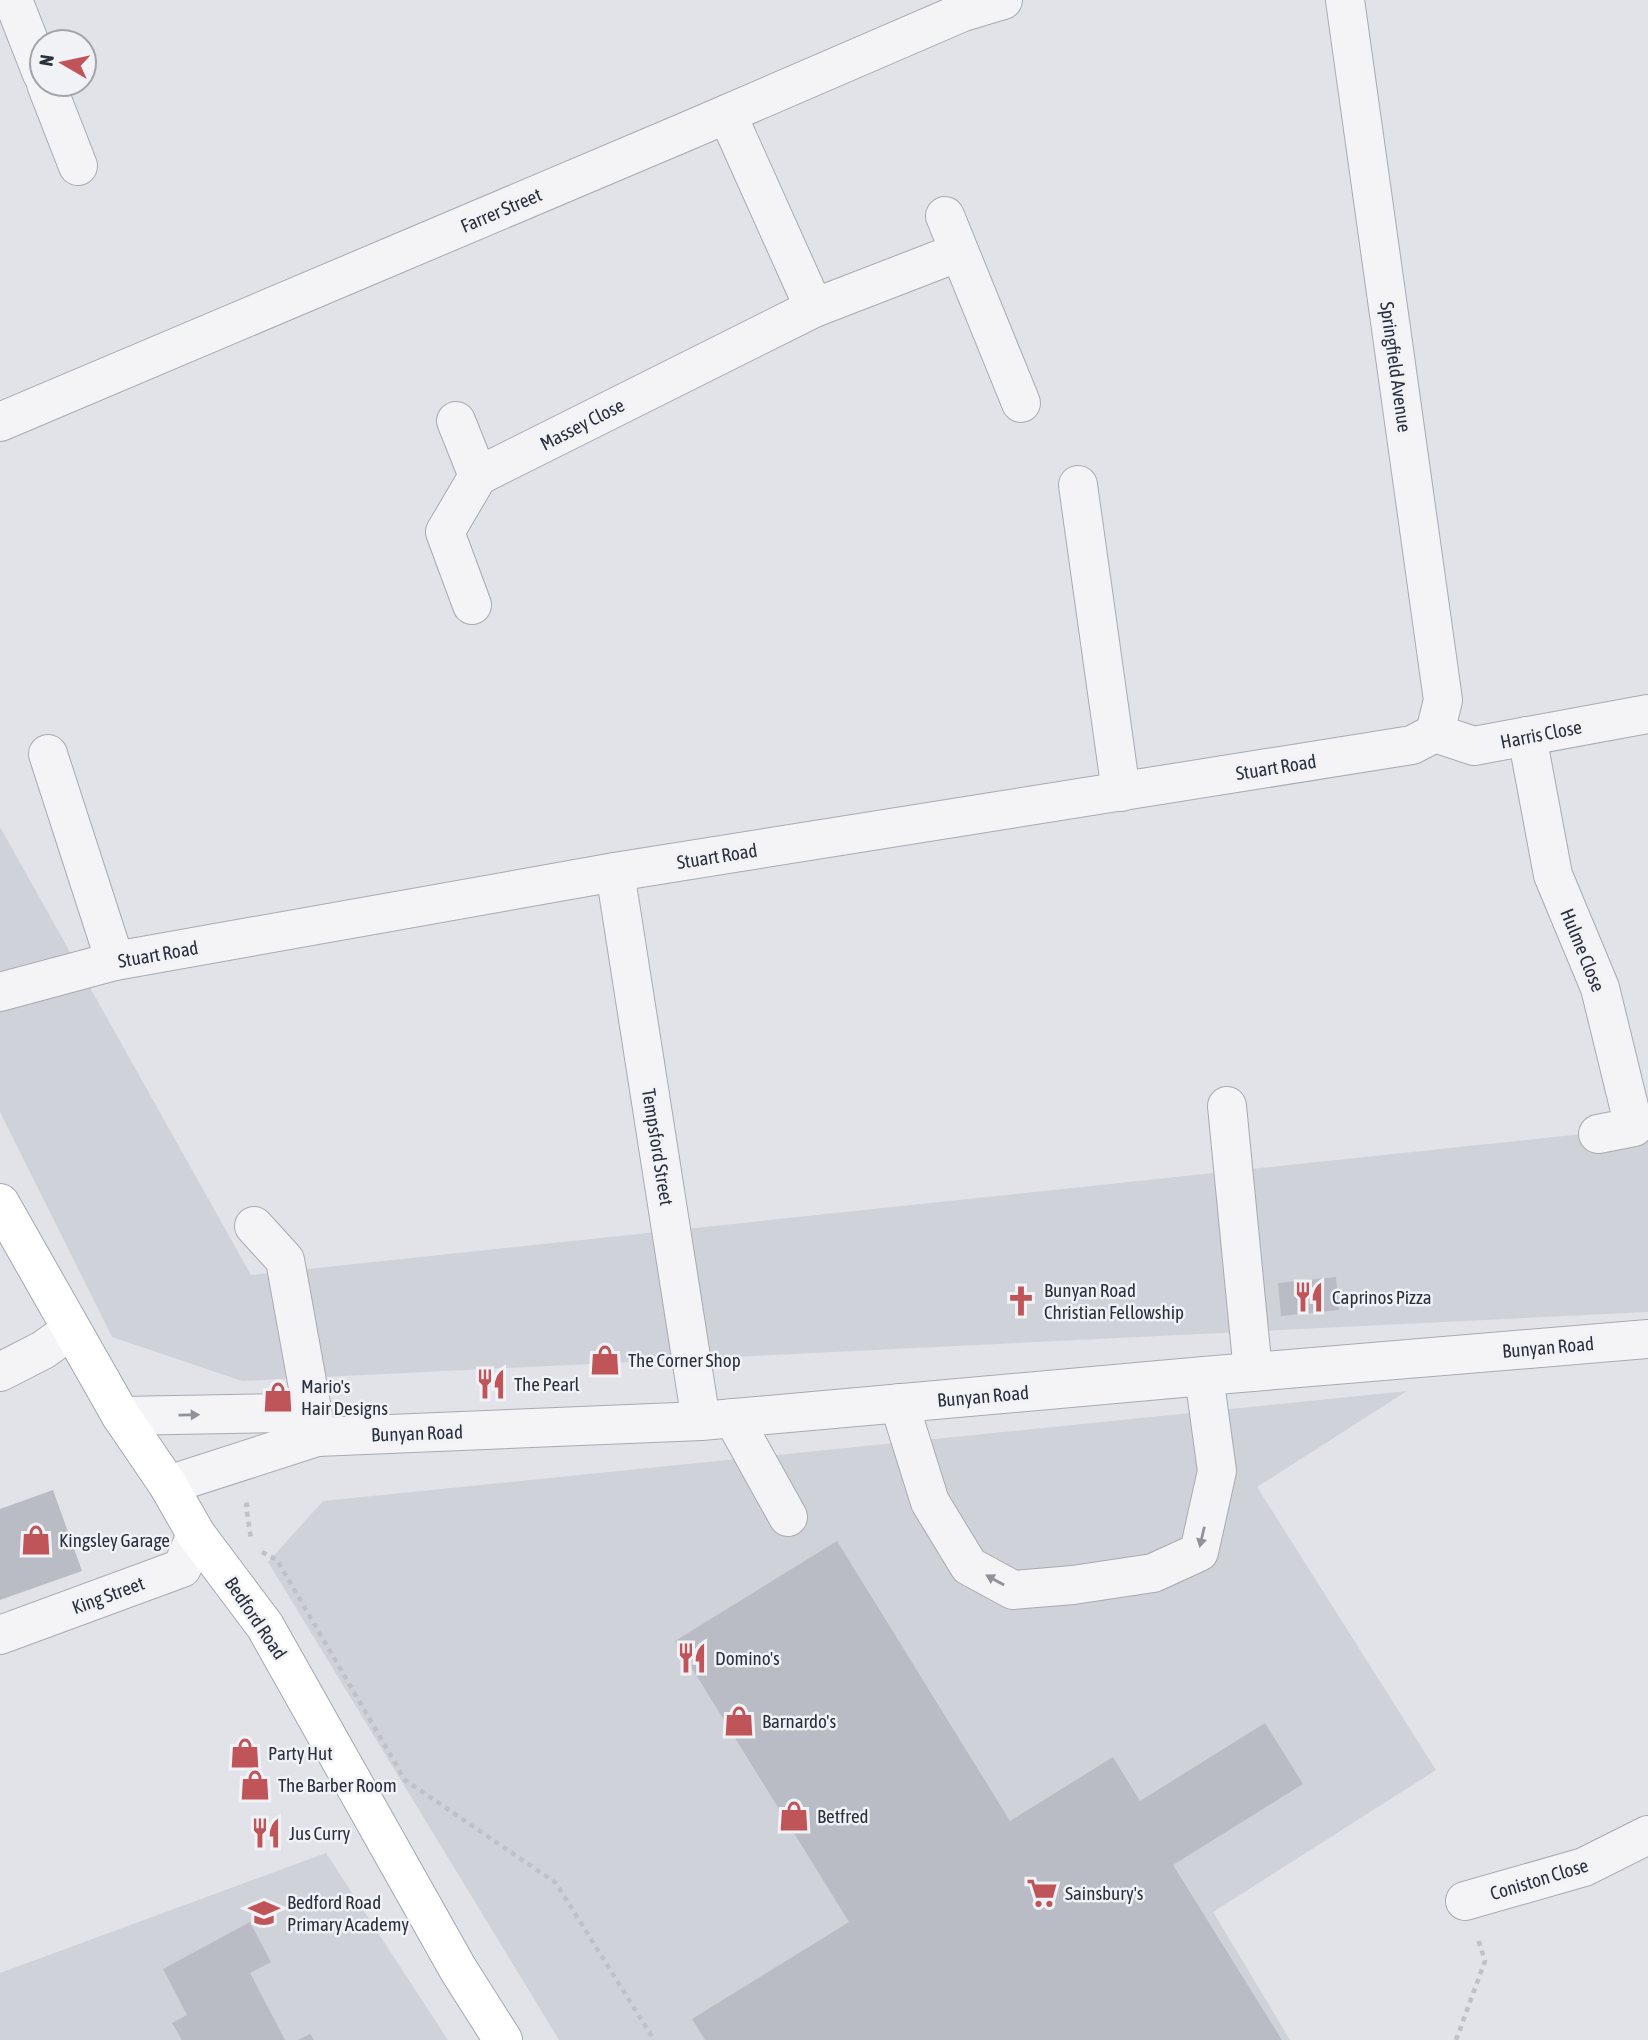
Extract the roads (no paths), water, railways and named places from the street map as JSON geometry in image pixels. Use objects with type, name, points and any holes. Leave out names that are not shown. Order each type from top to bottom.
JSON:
[{"type":"main road","name":"Bedford Road","points":[[0,1203],[121,1416],[168,1485],[197,1534],[265,1626],[458,1969],[503,2040]]},
{"type":"street","points":[[12,0],[28,40]]},
{"type":"street","name":"Farrer Street","points":[[0,422],[727,114],[960,6],[1003,0]]},
{"type":"street","name":"Springfield Avenue","points":[[1345,0],[1443,700],[1435,733]]},
{"type":"street","points":[[51,98],[78,166]]},
{"type":"street","points":[[727,114],[814,308]]},
{"type":"street","points":[[945,216],[1021,403]]},
{"type":"street","name":"Massey Close","points":[[478,476],[814,308],[959,252]]},
{"type":"street","points":[[456,421],[478,476],[445,532],[472,604]]},
{"type":"street","points":[[1078,485],[1121,792]]},
{"type":"street","name":"Harris Close","points":[[1435,733],[1474,746],[1648,714]]},
{"type":"street","name":"Stuart Road","points":[[0,992],[115,961],[615,872],[1412,745],[1435,733]]},
{"type":"street","name":"Hulme Close","points":[[1527,736],[1553,875],[1600,988],[1634,1127],[1598,1134]]},
{"type":"street","points":[[48,754],[115,961]]},
{"type":"street","name":"Tempsford Street","points":[[615,872],[717,1420]]},
{"type":"street","points":[[1227,1106],[1253,1372]]},
{"type":"street","points":[[254,1226],[285,1260],[317,1437]]},
{"type":"street","points":[[0,1372],[43,1350],[71,1330]]},
{"type":"street","name":"Bunyan Road","points":[[168,1485],[317,1437],[717,1420],[1648,1339]]},
{"type":"street","points":[[898,1403],[930,1502],[969,1566],[1013,1590],[1153,1573],[1199,1552],[1217,1471],[1204,1376]]},
{"type":"street","points":[[121,1416],[279,1413],[317,1437]]},
{"type":"street","points":[[717,1420],[788,1517]]},
{"type":"street","name":"King Street","points":[[0,1635],[182,1568],[197,1534]]},
{"type":"street","name":"Coniston Close","points":[[1465,1901],[1584,1867],[1648,1835]]},
{"type":"place","name":"Caprinos Pizza","points":[[1309,1297]]},
{"type":"place","name":"Bunyan Road Christian Fellowship","points":[[1021,1301]]},
{"type":"place","name":"The Corner Shop","points":[[605,1360]]},
{"type":"place","name":"The Pearl","points":[[491,1384]]},
{"type":"place","name":"Mario's Hair Designs","points":[[278,1397]]},
{"type":"place","name":"Kingsley Garage","points":[[36,1540]]},
{"type":"place","name":"Domino's","points":[[692,1658]]},
{"type":"place","name":"Barnardo's","points":[[739,1721]]},
{"type":"place","name":"Party Hut","points":[[245,1753]]},
{"type":"place","name":"The Barber Room","points":[[255,1785]]},
{"type":"place","name":"Betfred","points":[[794,1816]]},
{"type":"place","name":"Jus Curry","points":[[266,1833]]},
{"type":"place","name":"Sainsbury's","points":[[1042,1893]]},
{"type":"place","name":"Bedford Road Primary Academy","points":[[264,1913]]}]
